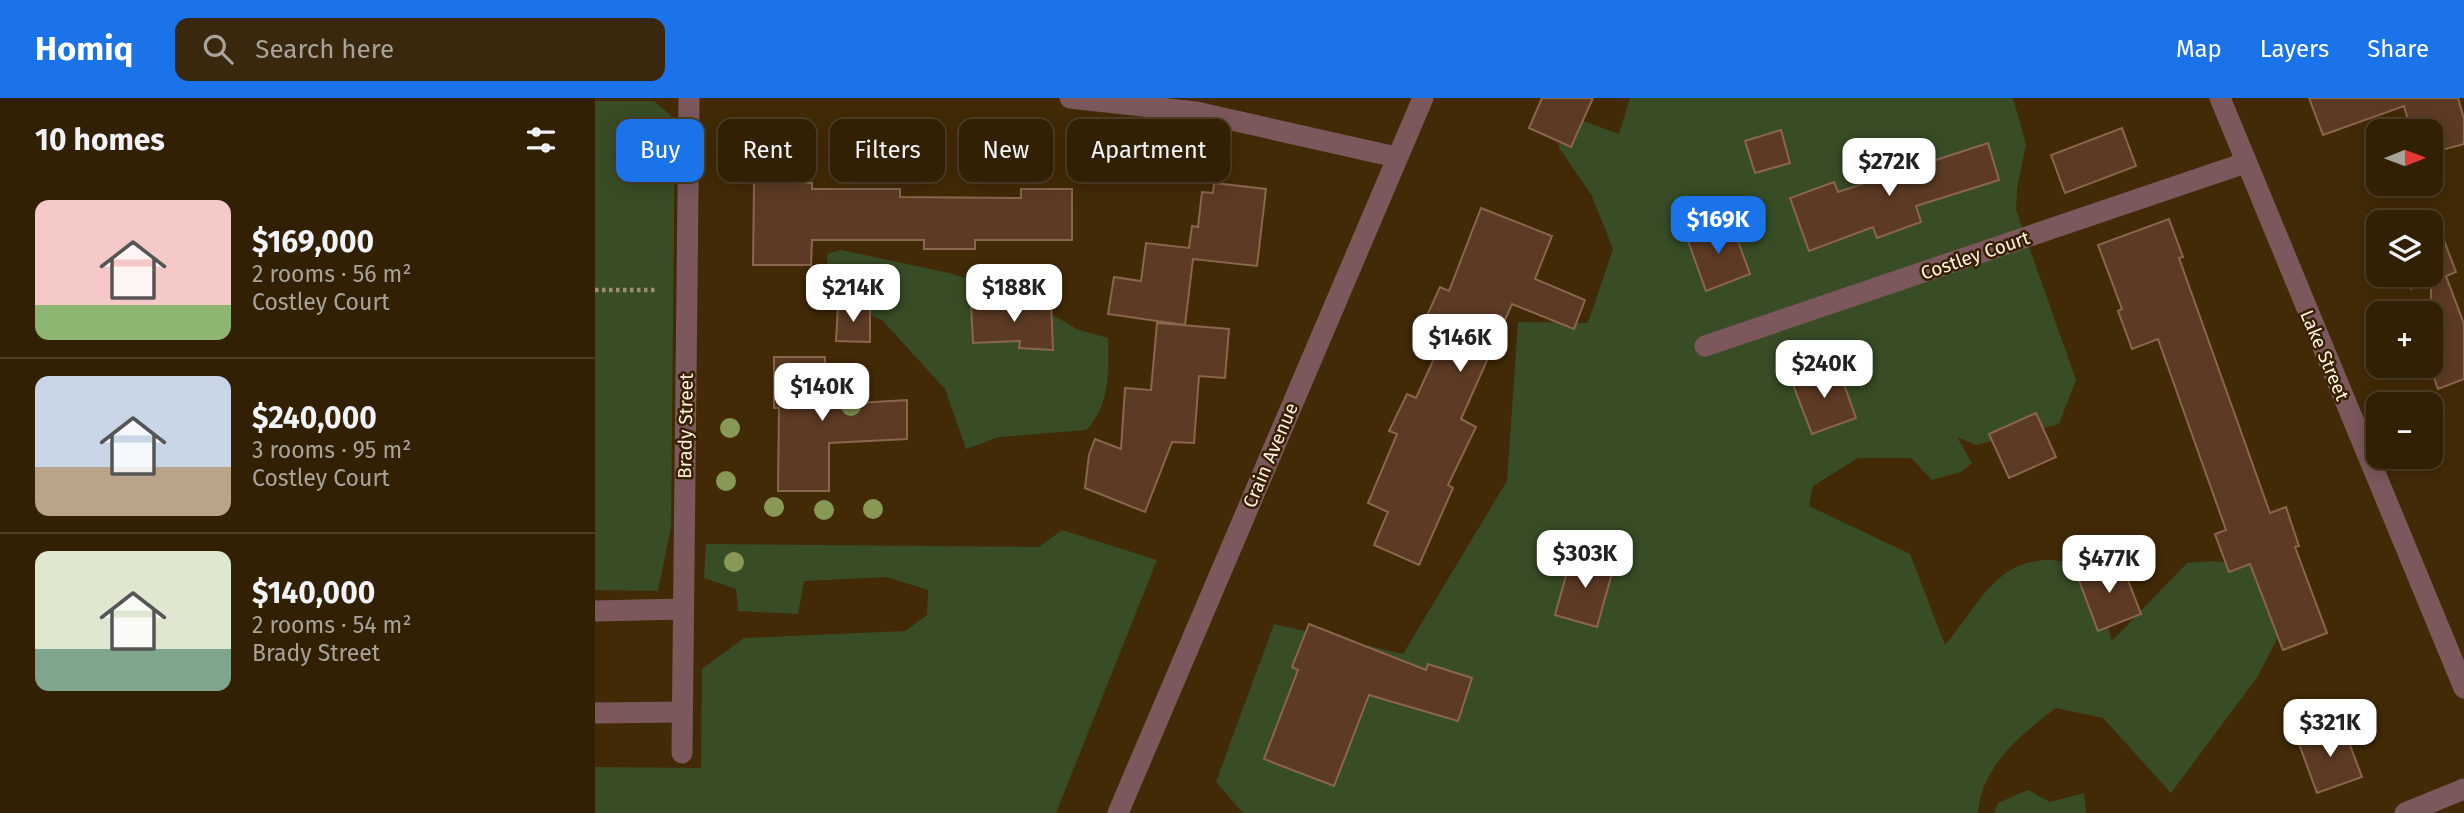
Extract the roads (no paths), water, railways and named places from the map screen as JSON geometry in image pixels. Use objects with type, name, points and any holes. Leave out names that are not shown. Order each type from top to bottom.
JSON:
[{"type":"street","name":"Brady Street","points":[[682,753],[689,98]]},
{"type":"street","points":[[1070,98],[1196,112],[1396,157]]},
{"type":"street","name":"Crain Avenue","points":[[1118,813],[1423,98]]},
{"type":"street","name":"Lake Street","points":[[2220,98],[2464,688]]},
{"type":"street","name":"Costley Court","points":[[1705,346],[2245,163]]},
{"type":"street","points":[[595,611],[683,609]]},
{"type":"street","points":[[595,713],[682,712]]},
{"type":"street","points":[[2406,813],[2464,789]]}]
